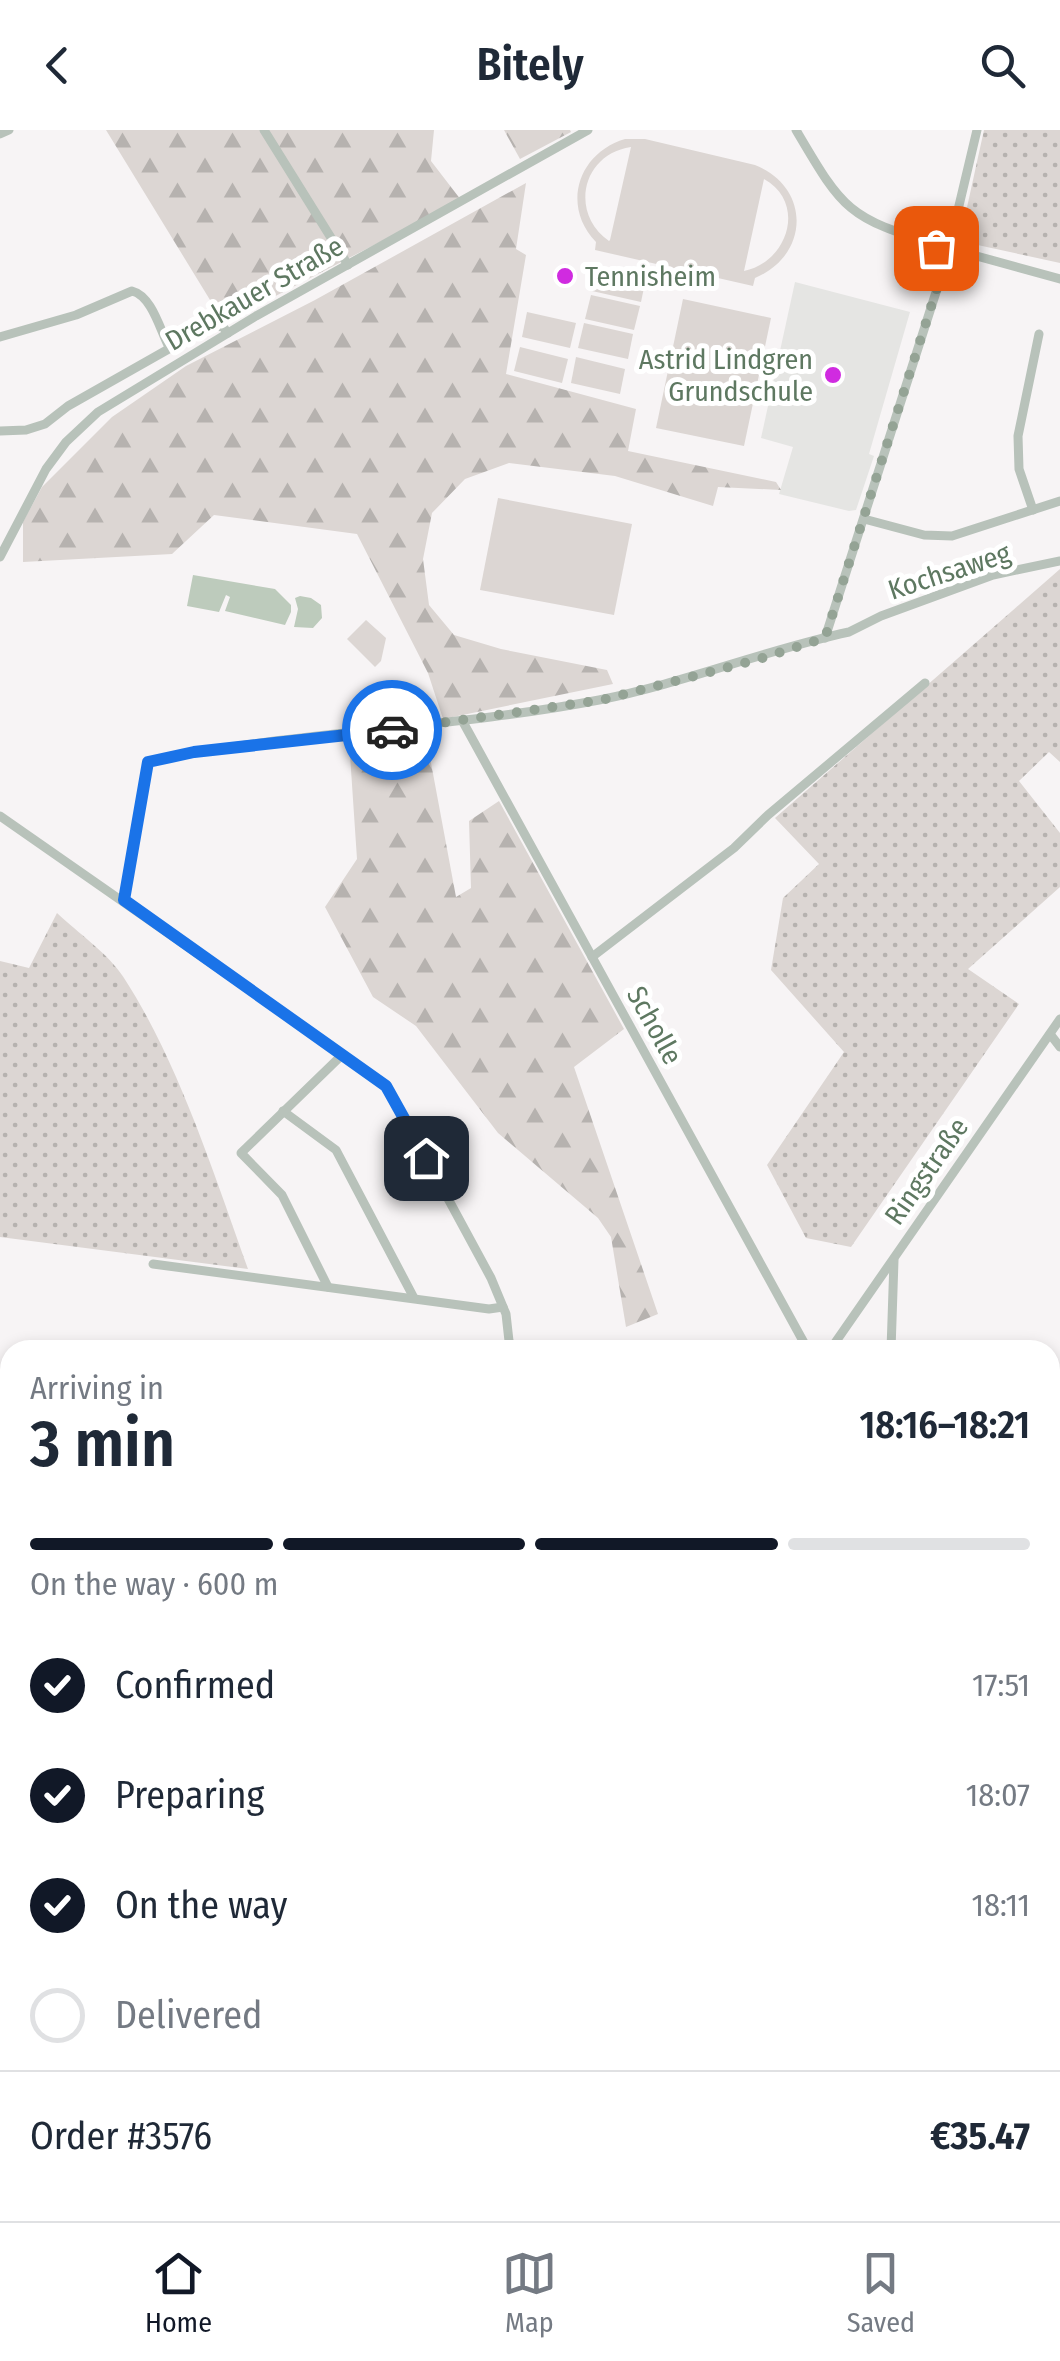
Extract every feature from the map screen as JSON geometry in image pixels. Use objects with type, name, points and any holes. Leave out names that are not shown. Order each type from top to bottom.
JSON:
[{"type":"street","points":[[0,134],[9,130]]},
{"type":"street","points":[[264,130],[348,265]]},
{"type":"street","name":"Drebkauer Straße","points":[[0,557],[46,469],[66,442],[98,412],[228,333],[588,130]]},
{"type":"street","points":[[796,130],[832,191],[854,213],[937,244]]},
{"type":"street","points":[[952,235],[977,130]]},
{"type":"street","points":[[952,235],[962,244],[962,252],[957,259],[946,260],[937,252],[937,244],[944,236],[952,235]]},
{"type":"street","points":[[962,252],[1060,278]]},
{"type":"street","points":[[825,638],[946,260]]},
{"type":"street","points":[[0,337],[76,316],[132,291],[140,293],[148,304],[169,348]]},
{"type":"street","points":[[0,431],[26,430],[45,424],[68,406],[211,325],[223,326],[228,333]]},
{"type":"street","points":[[1033,510],[1019,469],[1018,436],[1039,334]]},
{"type":"street","points":[[864,519],[938,537],[952,536],[1060,500]]},
{"type":"street","name":"Kochsaweg","points":[[124,900],[148,762],[194,752],[463,722],[602,700],[849,632],[993,574],[1060,561]]},
{"type":"street","points":[[592,957],[734,848],[925,683]]},
{"type":"street","name":"Scholle","points":[[463,722],[803,1340]]},
{"type":"street","points":[[0,816],[386,1086],[503,1307],[511,1340]]},
{"type":"street","name":"Ringstraße","points":[[837,1340],[1060,1018]]},
{"type":"street","points":[[1050,1034],[1060,1047]]},
{"type":"street","points":[[328,1287],[282,1195],[240,1153],[342,1055]]},
{"type":"street","points":[[283,1111],[336,1150],[414,1298]]},
{"type":"street","points":[[890,1340],[894,1257]]},
{"type":"street","points":[[153,1264],[489,1309],[503,1307]]},
{"type":"shaded area","name":"Astrid Lindgren Grundschule","points":[[795,282],[910,312],[869,454],[874,456],[856,510],[779,494],[793,447],[761,438]]},
{"type":"shaded area","points":[[193,575],[275,589],[291,605],[291,612],[285,625],[225,611],[230,597],[226,595],[219,612],[187,606]]},
{"type":"shaded area","points":[[300,596],[321,605],[322,618],[313,628],[294,627],[298,609],[295,598]]},
{"type":"green space","points":[[106,130],[434,130],[431,161],[461,200],[262,303],[256,294],[218,313]]},
{"type":"green space","points":[[504,130],[570,130],[571,132],[520,159]]},
{"type":"green space","points":[[984,130],[1060,130],[1060,263],[973,244],[962,230]]},
{"type":"green space","points":[[625,139],[645,139],[755,165],[773,175],[794,204],[797,221],[786,254],[755,278],[753,286],[595,250],[596,242],[585,228],[577,197],[586,168],[609,146]],"holes":[[[631,147],[610,240],[609,241],[589,215],[585,201],[587,186],[601,161]],[[764,179],[785,202],[787,231],[772,256],[744,271]]]},
{"type":"green space","points":[[526,183],[516,249],[526,255],[506,374],[636,409],[628,451],[776,482],[781,490],[718,487],[713,506],[615,476],[509,463],[465,479],[432,513],[423,559],[429,605],[454,635],[501,649],[607,670],[613,684],[443,719],[428,673],[357,534],[214,515],[172,554],[23,562],[23,522],[42,487],[112,417],[186,366],[315,300]]},
{"type":"green space","points":[[597,267],[646,278],[641,302],[592,291]]},
{"type":"green space","points":[[591,295],[640,306],[634,330],[585,319]]},
{"type":"green space","points":[[683,299],[771,318],[744,446],[656,428]]},
{"type":"green space","points":[[527,312],[576,323],[570,348],[522,337]]},
{"type":"green space","points":[[584,323],[633,334],[628,359],[578,348]]},
{"type":"green space","points":[[520,347],[568,359],[562,383],[514,371]]},
{"type":"green space","points":[[576,357],[625,369],[620,394],[571,383]]},
{"type":"green space","points":[[498,498],[632,524],[614,615],[480,590]]},
{"type":"green space","points":[[1060,569],[1060,762],[1049,752],[1019,781],[1060,833],[1060,887],[968,969],[1019,1004],[851,1247],[806,1238],[767,1165],[844,1052],[771,970],[783,898],[819,864],[775,818]]},
{"type":"green space","points":[[366,620],[386,638],[381,661],[375,667],[347,639]]},
{"type":"green space","points":[[426,736],[456,897],[471,888],[469,821],[499,801],[624,1029],[574,1067],[658,1314],[626,1327],[611,1237],[598,1218],[498,1133],[416,1026],[373,997],[325,907],[357,859],[349,740]]},
{"type":"green space","points":[[57,913],[110,960],[143,1010],[194,1119],[248,1269],[0,1237],[0,961],[29,968]]},
{"type":"way so far","points":[[392,730],[602,700],[825,638],[946,260],[936,248]]},
{"type":"place","name":"Tennisheim","points":[[565,276]]},
{"type":"place","name":"Astrid Lindgren Grundschule","points":[[833,375]]},
{"type":"route","points":[[392,730],[194,752],[148,762],[124,900],[386,1086],[426,1158]]}]
